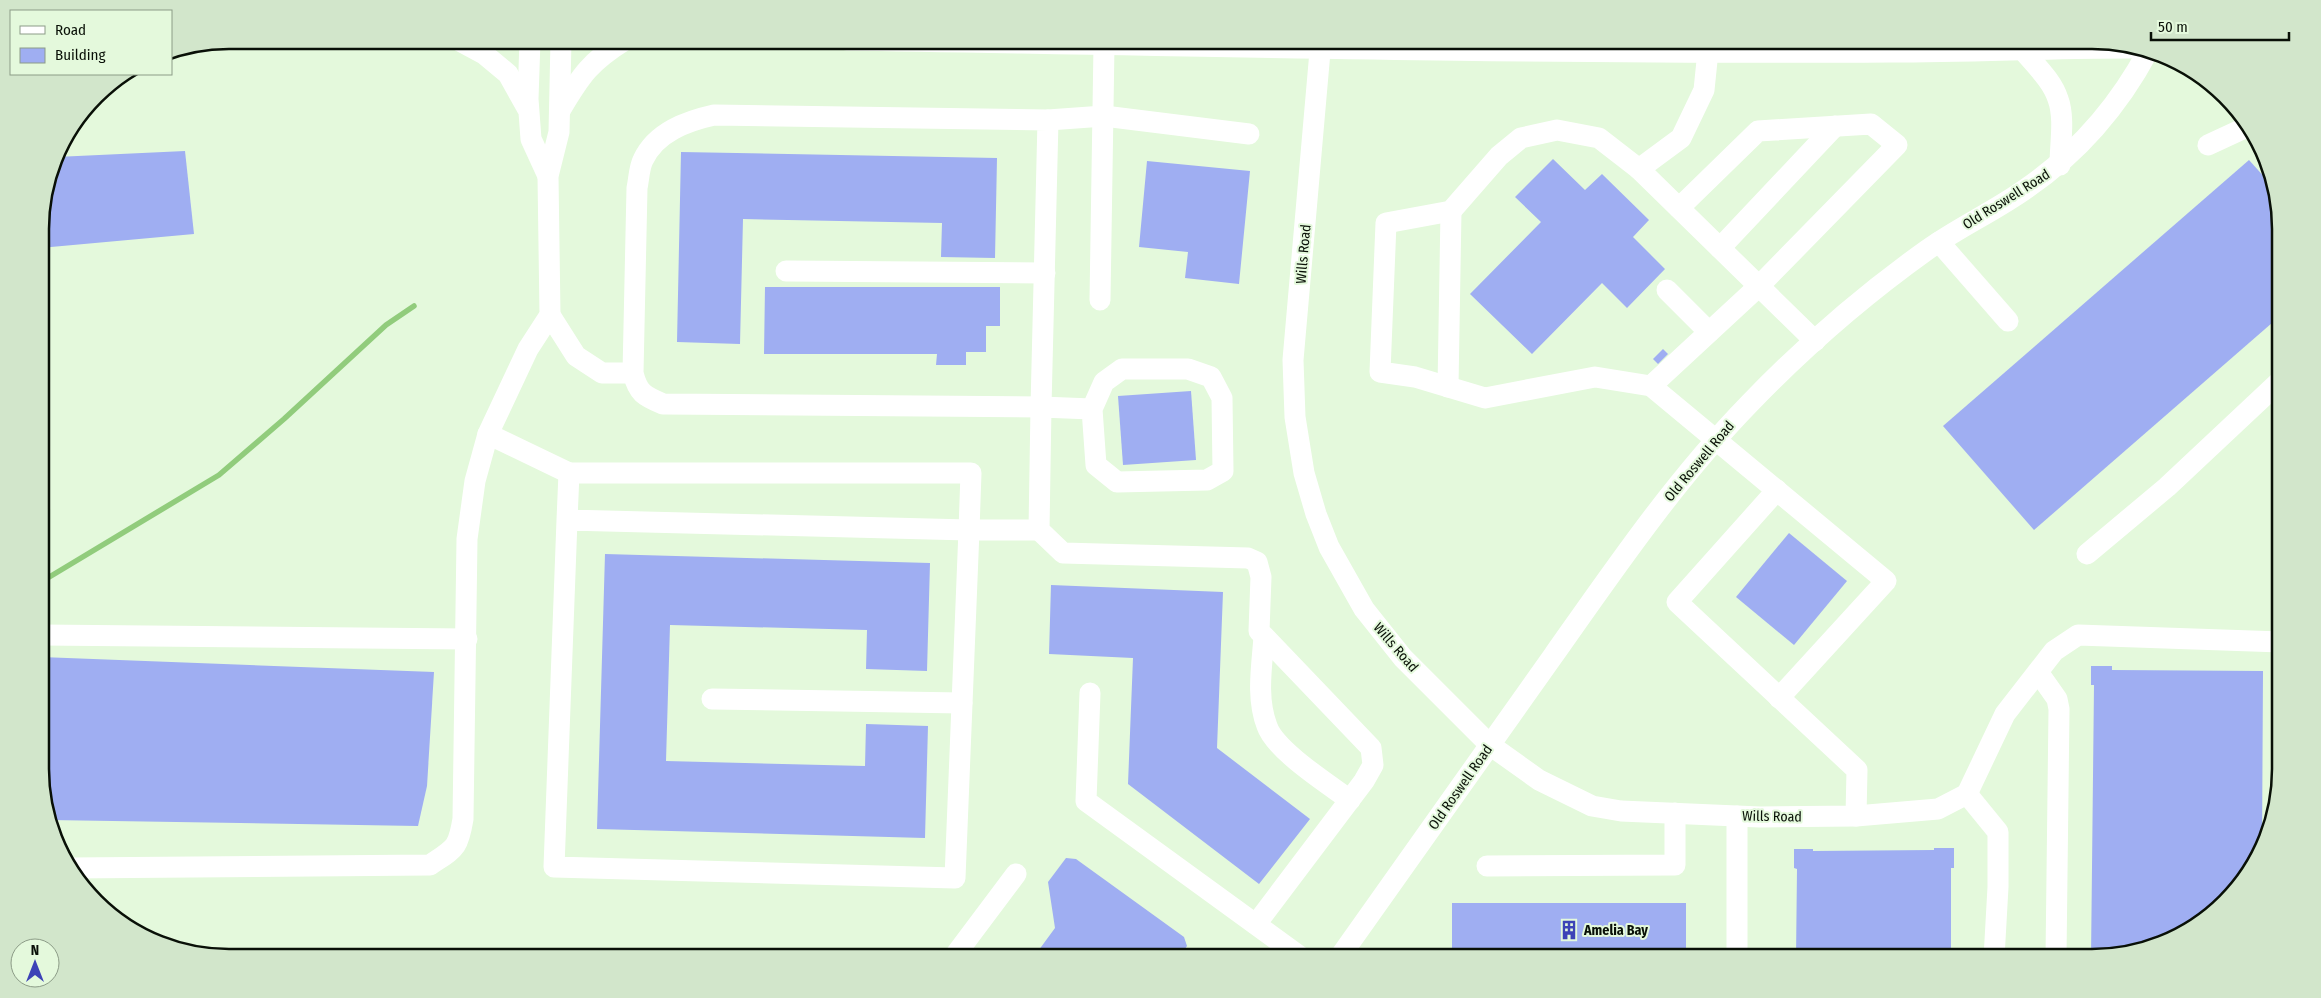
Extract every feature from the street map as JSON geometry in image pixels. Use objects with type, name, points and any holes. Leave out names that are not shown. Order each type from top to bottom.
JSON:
[{"type":"street","points":[[475,49],[484,54],[508,74],[516,84],[529,111]]},
{"type":"street","points":[[530,49],[529,111],[531,139],[548,176]]},
{"type":"street","points":[[560,49],[559,132],[548,176],[550,315],[576,356],[602,373],[633,373]]},
{"type":"street","points":[[560,109],[584,72],[595,60],[612,49]]},
{"type":"street","points":[[1100,300],[1104,49]]},
{"type":"street","name":"Wills Road","points":[[1321,49],[1293,360],[1295,417],[1304,473],[1316,514],[1329,546],[1364,608],[1404,658],[1490,745],[1539,780],[1592,806],[1621,811],[1737,816],[1856,816],[1938,809],[1967,794]]},
{"type":"street","points":[[1579,49],[1708,51],[1782,49]]},
{"type":"street","points":[[2022,49],[2050,83],[2058,98],[2060,111],[2060,165]]},
{"type":"street","points":[[1639,170],[1681,138],[1704,90],[1708,51]]},
{"type":"street","name":"Old Roswell Road","points":[[1345,949],[1651,518],[1715,439],[1831,326],[1939,242],[2025,190],[2060,165],[2088,138],[2110,112],[2134,78],[2145,57]]},
{"type":"street","points":[[1092,409],[663,404],[646,397],[637,388],[633,373],[637,188],[642,161],[656,143],[673,128],[691,120],[714,115],[1048,120],[1104,116],[1249,134]]},
{"type":"street","points":[[1039,530],[1048,120]]},
{"type":"street","points":[[1651,386],[1759,286],[1897,146],[1871,124],[1758,131],[1678,208]]},
{"type":"street","points":[[1720,248],[1835,126]]},
{"type":"street","points":[[2208,146],[2242,129]]},
{"type":"street","points":[[1779,698],[1886,581],[1651,386],[1595,378],[1486,398],[1415,378],[1380,372],[1386,223],[1450,211],[1499,156],[1521,138],[1557,130],[1599,138],[1639,170],[1815,341]]},
{"type":"street","points":[[1448,387],[1450,211]]},
{"type":"street","points":[[1939,242],[2008,321]]},
{"type":"street","points":[[786,271],[1045,273]]},
{"type":"street","points":[[1667,290],[1709,332]]},
{"type":"street","points":[[78,868],[430,865],[448,853],[459,842],[463,819],[467,539],[475,481],[488,434],[528,349],[550,315]]},
{"type":"street","points":[[1122,369],[1188,369],[1211,377],[1222,398],[1223,471],[1207,480],[1118,482],[1096,465],[1092,409],[1104,382],[1122,369]]},
{"type":"street","points":[[2088,554],[2167,487],[2272,388]]},
{"type":"street","points":[[488,434],[569,473],[971,473],[954,878],[554,867],[569,473]]},
{"type":"street","points":[[1777,490],[1677,602],[1857,770],[1856,816]]},
{"type":"street","points":[[567,520],[1039,530],[1063,553],[1248,558],[1257,562],[1261,577],[1259,631],[1371,748],[1373,765],[1364,781],[1256,924]]},
{"type":"street","points":[[1995,949],[1998,887],[1998,832],[1967,794],[2005,714],[2054,651],[2078,635],[2272,642]]},
{"type":"street","points":[[49,636],[467,639]]},
{"type":"street","points":[[1264,637],[1261,680],[1262,706],[1267,727],[1278,743],[1350,800]]},
{"type":"street","points":[[2038,672],[2057,699],[2059,709],[2056,949]]},
{"type":"street","points":[[1090,693],[1086,801],[1290,949]]},
{"type":"street","points":[[712,698],[962,702]]},
{"type":"street","points":[[1488,866],[1675,865],[1675,813]]},
{"type":"street","points":[[1737,816],[1737,949]]},
{"type":"street","points":[[960,949],[1016,874]]},
{"type":"building","points":[[185,151],[194,234],[49,247],[50,205],[64,157]]},
{"type":"building","points":[[681,152],[997,158],[995,258],[941,257],[942,223],[743,219],[740,344],[677,342]]},
{"type":"building","points":[[1553,159],[1585,190],[1602,174],[1649,220],[1633,237],[1665,269],[1627,308],[1602,283],[1532,354],[1470,294],[1541,222],[1515,197]]},
{"type":"building","points":[[2249,160],[2265,178],[2272,217],[2272,323],[2034,530],[1943,426]]},
{"type":"building","points":[[1147,161],[1250,171],[1239,284],[1185,278],[1188,252],[1139,247]]},
{"type":"building","points":[[765,287],[1000,287],[1000,326],[986,326],[986,352],[966,352],[966,365],[936,365],[937,354],[764,354]]},
{"type":"building","points":[[1663,349],[1668,354],[1658,364],[1653,359]]},
{"type":"building","points":[[1191,391],[1196,460],[1123,465],[1118,396]]},
{"type":"building","points":[[1789,533],[1847,581],[1794,645],[1736,597]]},
{"type":"building","points":[[605,554],[930,563],[927,671],[866,669],[867,630],[670,625],[666,761],[865,766],[866,724],[928,726],[925,838],[597,829]]},
{"type":"building","points":[[1051,585],[1223,592],[1217,748],[1310,819],[1259,884],[1128,784],[1133,658],[1049,654]]},
{"type":"building","points":[[49,657],[434,672],[427,786],[418,826],[56,820],[49,781]]},
{"type":"building","points":[[2091,666],[2112,666],[2112,670],[2263,671],[2262,829],[2254,849],[2228,888],[2211,905],[2192,919],[2172,931],[2150,940],[2104,949],[2091,949],[2094,685],[2091,685]]},
{"type":"building","points":[[1934,848],[1954,848],[1954,868],[1951,868],[1951,949],[1796,949],[1797,869],[1794,868],[1794,849],[1813,849],[1813,851],[1934,850]]},
{"type":"building","points":[[1066,858],[1076,859],[1184,937],[1187,946],[1185,949],[1040,949],[1055,928],[1048,882]]},
{"type":"building","name":"Amelia Bay","points":[[1452,903],[1686,903],[1686,949],[1452,949]]},
{"type":"waterway","points":[[49,577],[219,475],[284,419],[386,325],[414,306]]},
{"type":"place","name":"Amelia Bay","points":[[1569,930]]}]
